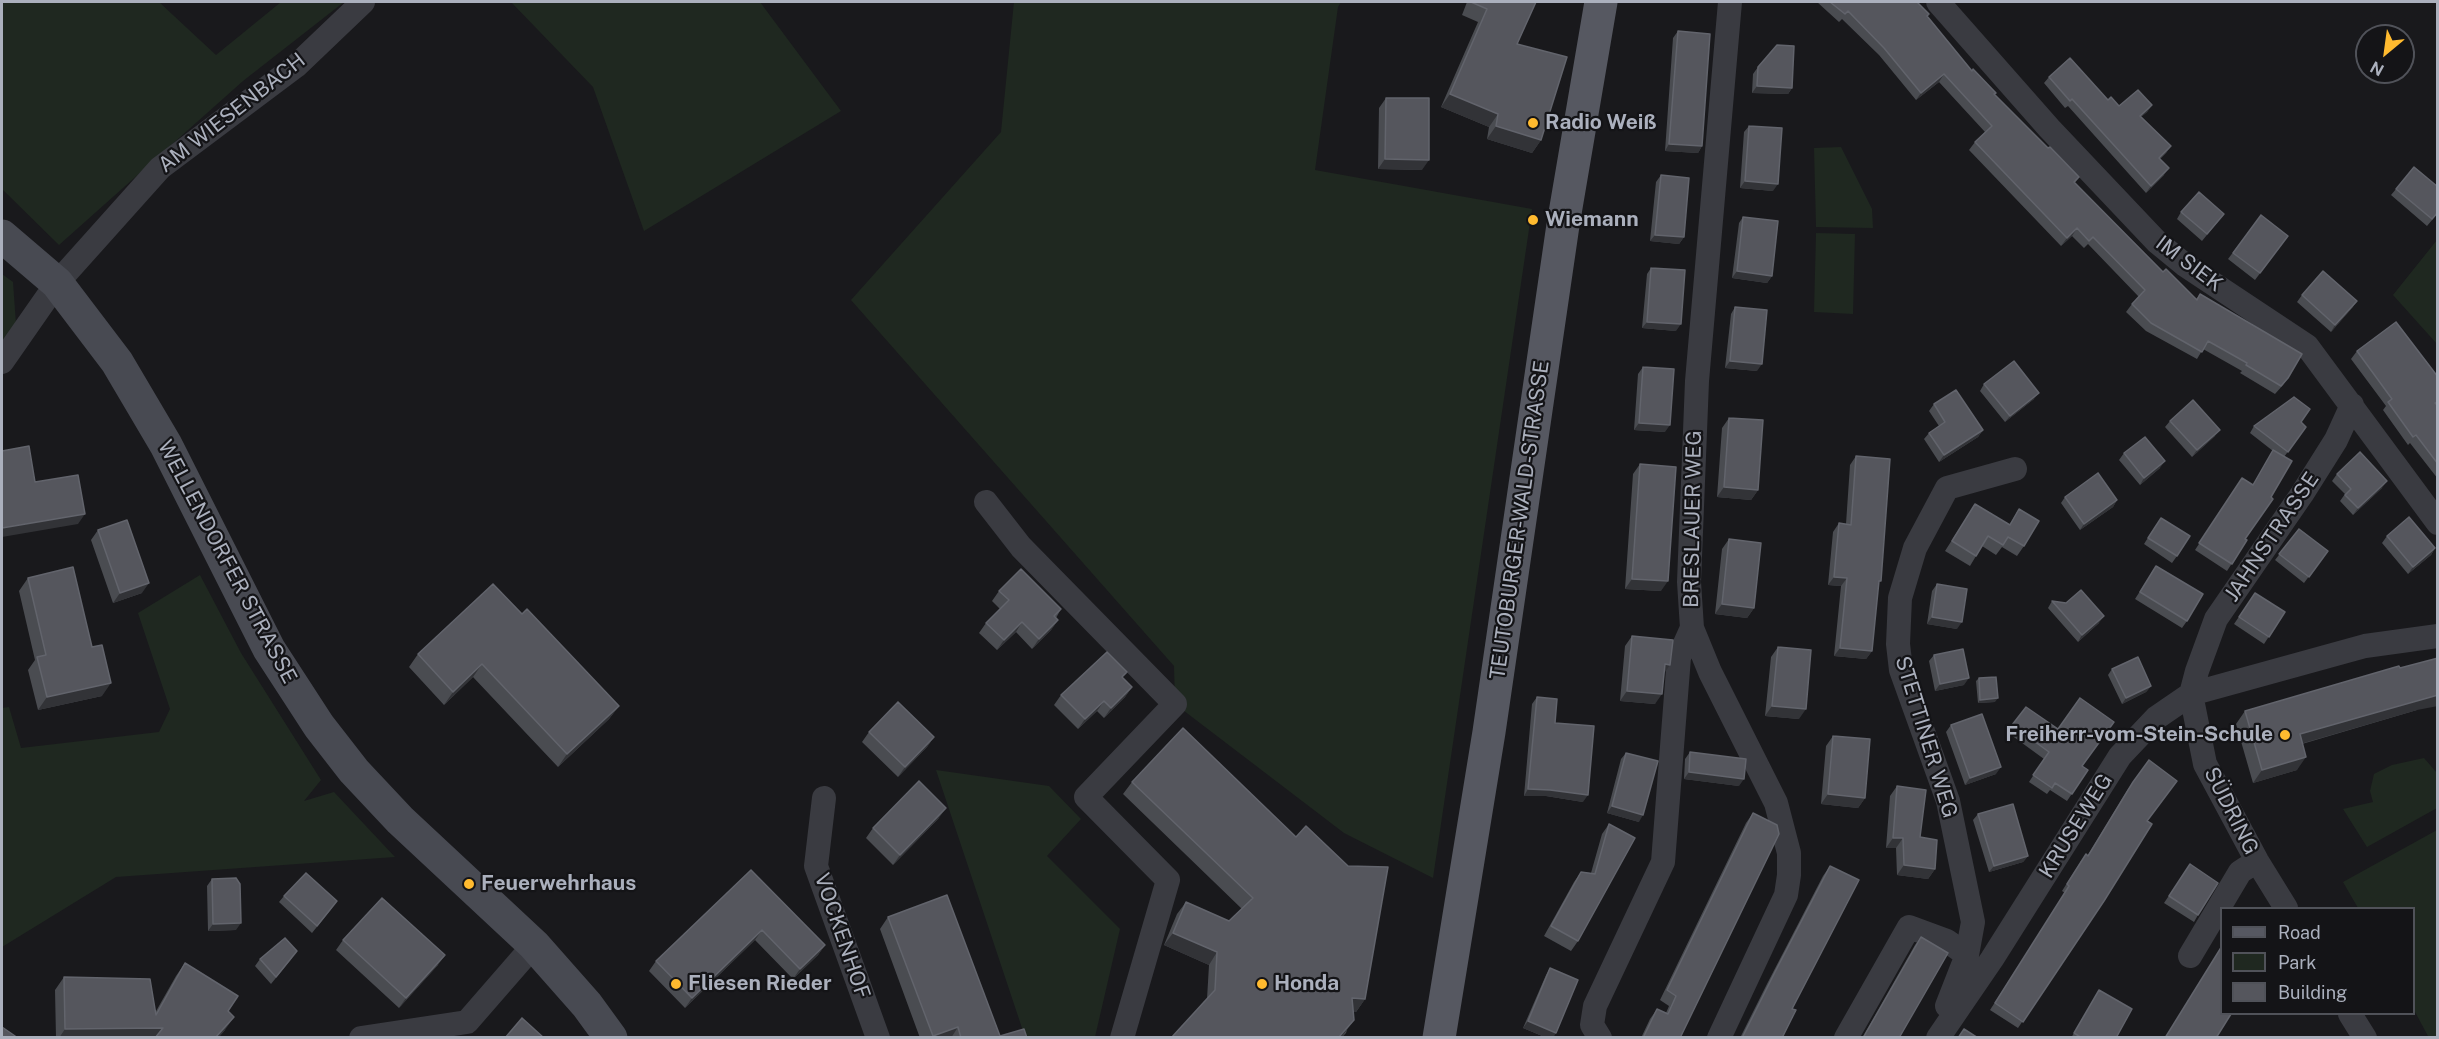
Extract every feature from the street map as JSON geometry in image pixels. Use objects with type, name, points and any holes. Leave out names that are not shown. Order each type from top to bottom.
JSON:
[{"type":"main road","name":"TEUTOBURGER-WALD-STRASSE","points":[[1439,1038],[1489,732],[1563,225],[1601,2]]},
{"type":"street","name":"AM WIESENBACH","points":[[2,362],[57,283],[160,168],[296,66],[363,2]]},
{"type":"street","name":"BRESLAUER WEG","points":[[1719,1038],[1786,895],[1789,853],[1776,803],[1710,672],[1692,628],[1689,582],[1697,381],[1730,2]]},
{"type":"street","name":"IM SIEK","points":[[1938,2],[2049,128],[2157,242],[2185,265],[2307,346],[2438,523]]},
{"type":"street","name":"WELLENDORFER STRASSE","points":[[2,236],[57,283],[117,362],[166,445],[269,649],[319,726],[354,771],[400,820],[534,945],[587,1005],[611,1038]]},
{"type":"street","name":"JAHNSTRASSE","points":[[2197,671],[2217,619],[2302,494],[2336,440],[2352,405]]},
{"type":"street","name":"STETTINER WEG","points":[[1967,955],[1973,922],[1948,801],[1901,670],[1898,644],[1900,598],[1915,548],[1947,488],[2015,469]]},
{"type":"street","points":[[986,502],[1021,546],[1175,704],[1086,797],[1168,880],[1122,1038]]},
{"type":"street","points":[[1600,1038],[1593,1025],[1595,1006],[1663,862],[1679,657],[1692,628]]},
{"type":"street","name":"KRUSEWEG","points":[[1942,1031],[1992,959],[2120,756],[2156,718],[2191,694],[2365,646],[2438,636]]},
{"type":"street","name":"SÜDRING","points":[[2197,671],[2191,694],[2205,764],[2257,861],[2285,907]]},
{"type":"street","name":"VOCKENHOF","points":[[825,798],[816,866],[878,1038]]},
{"type":"street","points":[[2190,956],[2240,872],[2257,861]]},
{"type":"street","points":[[1846,1038],[1909,927],[1947,941],[1967,955],[1943,1016],[1942,1031]]},
{"type":"street","points":[[361,1038],[467,1022],[534,945]]},
{"type":"street","points":[[2351,1015],[2365,1038]]},
{"type":"green space","points":[[2,2],[159,2],[216,55],[281,2],[344,2],[243,81],[59,245],[2,189]]},
{"type":"green space","points":[[511,2],[760,2],[841,111],[644,231],[593,87]]},
{"type":"green space","points":[[1014,2],[1341,2],[1338,7],[1315,170],[1532,209],[1433,878],[1344,833],[1175,704],[1174,666],[851,300],[1001,132]]},
{"type":"green space","points":[[1841,147],[1872,209],[1873,228],[1816,227],[1814,148]]},
{"type":"green space","points":[[1816,233],[1855,234],[1853,314],[1814,312]]},
{"type":"green space","points":[[2437,240],[2437,344],[2393,295]]},
{"type":"green space","points":[[2,274],[13,282],[16,324],[2,346]]},
{"type":"green space","points":[[200,575],[241,653],[321,780],[304,801],[334,792],[395,857],[116,877],[2,947],[2,708],[9,707],[21,748],[159,732],[170,709],[138,613]]},
{"type":"green space","points":[[2424,758],[2437,773],[2437,808],[2367,847],[2343,809],[2373,802],[2370,791],[2374,774],[2392,765]]},
{"type":"green space","points":[[936,770],[1049,786],[1081,819],[1047,856],[1120,929],[1095,1037],[1025,1037]]},
{"type":"green space","points":[[2437,830],[2438,1037],[2429,1038],[2415,1012],[2415,907],[2357,907],[2343,882]]},
{"type":"building","points":[[1471,2],[1536,2],[1517,44],[1567,57],[1541,140],[1496,126],[1498,114],[1450,94],[1487,9]]},
{"type":"building","points":[[1830,2],[1917,2],[1929,14],[1927,16],[1972,71],[1973,69],[1996,93],[1994,94],[2079,177],[2074,182],[2163,272],[2166,269],[2197,300],[2200,294],[2302,354],[2288,378],[2281,386],[2208,341],[2202,352],[2151,323],[2132,304],[2145,290],[2093,237],[2089,241],[2077,228],[2067,238],[1975,142],[1992,126],[1944,74],[1921,93],[1884,48],[1848,11],[1845,14]]},
{"type":"building","points":[[1678,31],[1710,34],[1702,146],[1669,144]]},
{"type":"building","points":[[1777,45],[1794,46],[1792,88],[1757,86],[1758,67]]},
{"type":"building","points":[[2070,58],[2108,100],[2111,97],[2119,106],[2138,90],[2152,105],[2140,116],[2171,146],[2159,158],[2169,168],[2151,186],[2049,77]]},
{"type":"building","points":[[1386,98],[1429,98],[1429,160],[1385,159]]},
{"type":"building","points":[[1749,126],[1782,128],[1778,184],[1745,181]]},
{"type":"building","points":[[2414,167],[2438,187],[2438,212],[2432,219],[2396,189]]},
{"type":"building","points":[[1661,175],[1689,178],[1684,237],[1655,235]]},
{"type":"building","points":[[2199,192],[2224,214],[2207,234],[2181,212]]},
{"type":"building","points":[[2261,215],[2288,236],[2260,273],[2233,253]]},
{"type":"building","points":[[1743,217],[1778,221],[1772,276],[1737,271]]},
{"type":"building","points":[[1651,268],[1685,270],[1681,324],[1647,322]]},
{"type":"building","points":[[2323,271],[2357,301],[2335,325],[2302,295]]},
{"type":"building","points":[[1735,307],[1767,310],[1762,364],[1730,361]]},
{"type":"building","points":[[2396,322],[2438,377],[2438,401],[2435,403],[2438,406],[2438,464],[2416,435],[2413,437],[2388,402],[2392,399],[2357,351]]},
{"type":"building","points":[[2014,361],[2039,393],[2010,416],[1984,384]]},
{"type":"building","points":[[1643,367],[1674,369],[1670,425],[1639,423]]},
{"type":"building","points":[[1956,390],[1983,430],[1944,455],[1929,433],[1945,422],[1934,404]]},
{"type":"building","points":[[2294,397],[2310,409],[2301,422],[2306,427],[2288,452],[2254,426]]},
{"type":"building","points":[[2193,400],[2220,430],[2197,450],[2170,421]]},
{"type":"building","points":[[1729,418],[1763,420],[1758,490],[1724,487]]},
{"type":"building","points":[[2145,437],[2165,461],[2144,478],[2124,453]]},
{"type":"building","points":[[29,446],[35,482],[78,475],[85,514],[2,528],[2,451]]},
{"type":"building","points":[[2273,450],[2292,461],[2271,497],[2273,499],[2245,539],[2247,540],[2232,564],[2199,543],[2242,478],[2253,485]]},
{"type":"building","points":[[2360,452],[2387,481],[2358,508],[2345,495],[2351,489],[2337,474]]},
{"type":"building","points":[[1856,456],[1890,459],[1881,581],[1879,581],[1872,651],[1840,648],[1847,578],[1834,577],[1839,523],[1851,525]]},
{"type":"building","points":[[1640,464],[1676,467],[1668,581],[1632,579]]},
{"type":"building","points":[[2098,473],[2117,500],[2084,524],[2065,497]]},
{"type":"building","points":[[1975,504],[2010,525],[2019,509],[2039,521],[2024,546],[2008,537],[2003,545],[1988,536],[1976,556],[1952,541]]},
{"type":"building","points":[[2409,517],[2435,548],[2413,567],[2387,536]]},
{"type":"building","points":[[2161,518],[2190,536],[2177,556],[2148,538]]},
{"type":"building","points":[[127,520],[149,583],[120,593],[98,530]]},
{"type":"building","points":[[2299,529],[2328,551],[2309,577],[2279,554]]},
{"type":"building","points":[[1729,539],[1761,543],[1754,608],[1722,604]]},
{"type":"building","points":[[2156,566],[2203,594],[2187,621],[2140,592]]},
{"type":"building","points":[[73,567],[92,647],[102,645],[111,683],[47,697],[37,657],[46,655],[28,578]]},
{"type":"building","points":[[1021,569],[1061,609],[1054,616],[1058,620],[1039,639],[1022,622],[1004,640],[986,623],[1009,600],[999,591]]},
{"type":"building","points":[[493,584],[522,614],[527,609],[619,706],[567,754],[482,664],[453,692],[418,654]]},
{"type":"building","points":[[1937,584],[1967,589],[1962,622],[1932,617]]},
{"type":"building","points":[[2081,590],[2104,616],[2082,635],[2052,601],[2066,603]]},
{"type":"building","points":[[2255,593],[2285,612],[2269,637],[2239,617]]},
{"type":"building","points":[[1632,636],[1673,640],[1670,665],[1665,664],[1662,694],[1627,691]]},
{"type":"building","points":[[1778,647],[1811,650],[1806,709],[1772,706]]},
{"type":"building","points":[[1963,649],[1969,678],[1940,684],[1934,655]]},
{"type":"building","points":[[1107,652],[1127,672],[1122,677],[1132,687],[1111,708],[1104,701],[1085,719],[1061,695]]},
{"type":"building","points":[[2138,657],[2151,686],[2126,698],[2112,669]]},
{"type":"building","name":"Freiherr-vom-Stein-Schule","points":[[2438,658],[2438,695],[2300,734],[2306,757],[2262,770],[2245,711],[2399,666],[2400,668]]},
{"type":"building","points":[[1996,677],[1998,698],[1980,700],[1979,678]]},
{"type":"building","points":[[1537,697],[1557,699],[1555,723],[1594,726],[1588,795],[1528,789]]},
{"type":"building","points":[[2080,698],[2114,722],[2082,766],[2088,770],[2072,794],[2055,783],[2052,788],[2033,775],[2049,752],[2012,725],[2026,707],[2058,729]]},
{"type":"building","points":[[898,702],[934,737],[905,767],[869,732]]},
{"type":"building","points":[[1982,714],[2001,767],[1970,778],[1951,725]]},
{"type":"building","points":[[1183,728],[1296,837],[1306,826],[1348,866],[1388,867],[1365,999],[1352,998],[1354,1020],[1338,1038],[1171,1038],[1215,990],[1217,952],[1173,933],[1186,902],[1229,921],[1253,898],[1132,782]]},
{"type":"building","points":[[1833,736],[1870,739],[1865,798],[1828,794]]},
{"type":"building","points":[[1690,752],[1746,759],[1744,779],[1689,772]]},
{"type":"building","points":[[1626,753],[1658,761],[1643,815],[1612,806]]},
{"type":"building","points":[[2149,760],[2177,781],[2147,821],[2152,824],[2104,901],[2023,1022],[1995,1003],[2069,886],[2067,884],[2086,854],[2088,856]]},
{"type":"building","points":[[919,781],[946,808],[900,855],[873,828]]},
{"type":"building","points":[[1897,786],[1926,790],[1920,837],[1937,840],[1935,869],[1904,865],[1903,838],[1893,838]]},
{"type":"building","points":[[2013,804],[2028,856],[1994,866],[1978,814]]},
{"type":"building","points":[[1753,813],[1777,825],[1779,834],[1680,1038],[1643,1038],[1657,1009],[1668,1014],[1676,996],[1667,990]]},
{"type":"building","points":[[1609,824],[1635,838],[1578,941],[1551,926],[1581,872],[1595,874]]},
{"type":"building","points":[[2190,864],[2218,883],[2198,915],[2169,896]]},
{"type":"building","points":[[1830,866],[1859,880],[1792,1009],[1796,1010],[1782,1038],[1742,1038],[1775,972]]},
{"type":"building","points":[[751,870],[825,945],[800,969],[762,930],[692,998],[656,961]]},
{"type":"building","points":[[306,873],[337,901],[317,926],[284,896]]},
{"type":"building","points":[[236,878],[240,884],[241,923],[213,924],[212,879]]},
{"type":"building","points":[[947,895],[1000,1036],[1024,1029],[1027,1038],[961,1038],[958,1027],[933,1036],[888,917]]},
{"type":"building","points":[[382,898],[445,955],[406,998],[343,940]]},
{"type":"building","points":[[1921,937],[1948,953],[1899,1038],[1863,1038]]},
{"type":"building","points":[[285,938],[297,951],[276,977],[260,959]]},
{"type":"building","points":[[2220,949],[2220,1015],[2230,1015],[2216,1038],[2165,1038]]},
{"type":"building","points":[[185,963],[238,996],[228,1011],[234,1017],[215,1038],[155,1038],[163,1028],[65,1029],[64,977],[150,979],[156,1015]]},
{"type":"building","points":[[1550,968],[1578,980],[1556,1033],[1528,1021]]},
{"type":"building","points":[[2099,990],[2132,1009],[2116,1038],[2082,1038],[2074,1033]]},
{"type":"building","points":[[522,1018],[544,1038],[505,1038]]},
{"type":"building","points":[[2,1027],[18,1038],[2,1038]]},
{"type":"building","points":[[1964,1029],[1978,1038],[1958,1038]]},
{"type":"place","name":"Radio Weiß","points":[[1533,123]]},
{"type":"place","name":"Wiemann","points":[[1533,220]]},
{"type":"place","name":"Freiherr-vom-Stein-Schule","points":[[2285,735]]},
{"type":"place","name":"Feuerwehrhaus","points":[[469,884]]},
{"type":"place","name":"Fliesen Rieder","points":[[676,984]]},
{"type":"place","name":"Honda","points":[[1262,984]]}]
